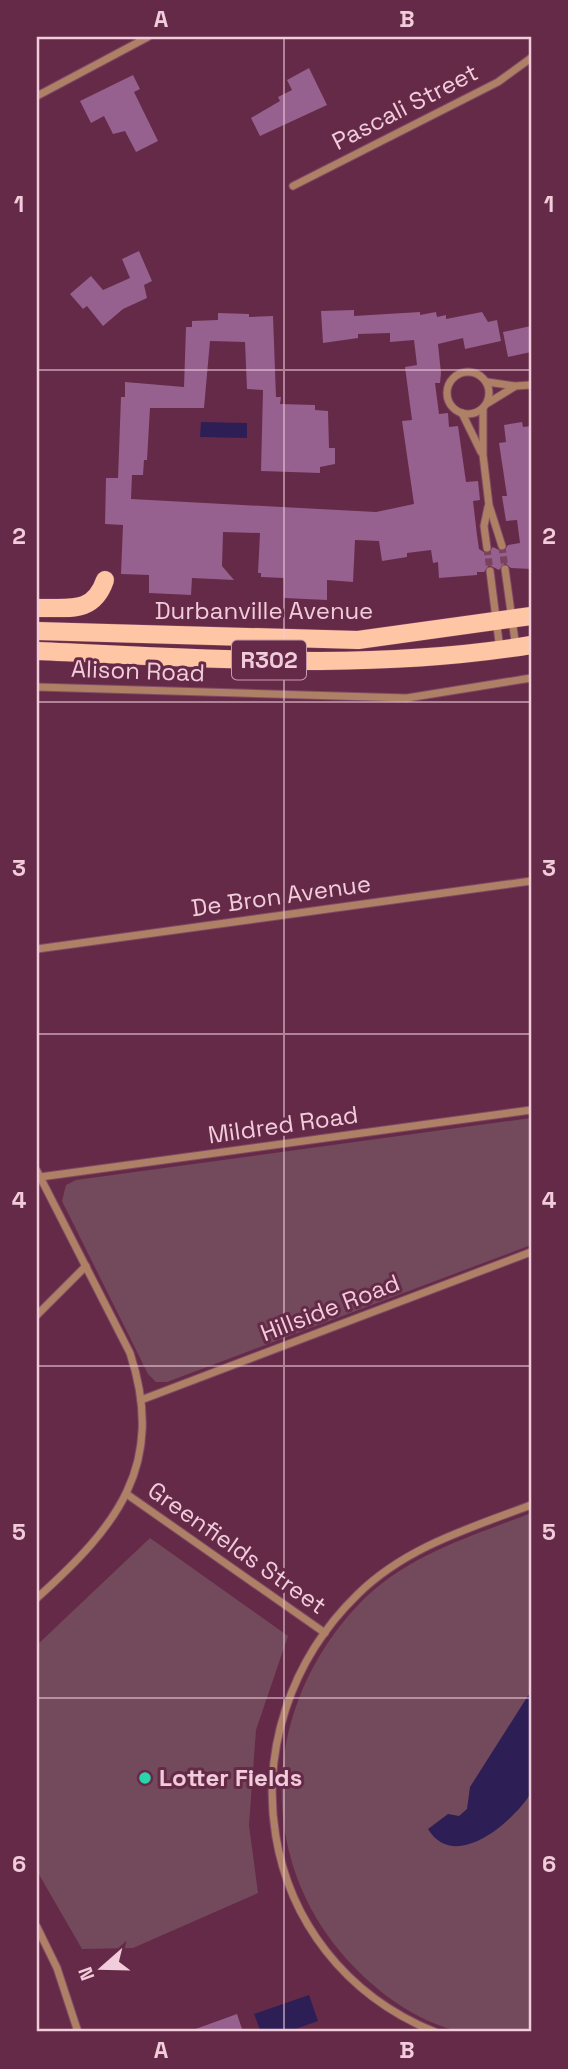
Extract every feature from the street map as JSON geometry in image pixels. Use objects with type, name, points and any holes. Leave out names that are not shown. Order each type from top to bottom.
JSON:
[{"type":"main road","points":[[37,608],[86,606],[101,594],[105,580]]},
{"type":"main road","name":"Durbanville Avenue","points":[[37,631],[358,640],[531,615]]},
{"type":"main road","name":"Durbanville Avenue","points":[[37,652],[362,662],[413,660],[516,648]]},
{"type":"street","points":[[37,96],[148,37]]},
{"type":"street","name":"Pascali Street","points":[[293,186],[498,82],[531,58]]},
{"type":"street","points":[[502,546],[489,505],[482,456],[485,406],[490,388],[482,376],[467,371],[460,373],[449,383],[447,390],[450,404],[469,415],[485,406],[515,386]]},
{"type":"street","points":[[486,382],[531,385]]},
{"type":"street","points":[[462,413],[482,456]]},
{"type":"street","points":[[486,548],[484,526],[489,505]]},
{"type":"street","points":[[505,569],[504,620],[516,648]]},
{"type":"street","points":[[490,571],[504,620],[516,648]]},
{"type":"street","name":"Alison Road","points":[[37,687],[407,698],[531,678]]},
{"type":"street","name":"De Bron Avenue","points":[[37,949],[531,881]]},
{"type":"street","name":"Mildred Road","points":[[38,1174],[531,1110]]},
{"type":"street","points":[[37,1598],[79,1559],[128,1495],[141,1435],[142,1400],[130,1353],[38,1174]]},
{"type":"street","name":"Hillside Road","points":[[142,1400],[531,1252]]},
{"type":"street","points":[[37,1315],[86,1266]]},
{"type":"street","name":"Greenfields Street","points":[[128,1495],[325,1633]]},
{"type":"street","points":[[435,2032],[375,2000],[333,1958],[302,1912],[280,1856],[270,1807],[274,1752],[281,1720],[292,1693],[325,1633],[356,1596],[395,1564],[446,1537],[531,1505]]},
{"type":"street","points":[[37,1927],[57,1968],[78,2032]]},
{"type":"shaded area","points":[[201,422],[247,423],[247,438],[200,437]]},
{"type":"shaded area","points":[[531,1118],[531,1245],[167,1382],[156,1382],[148,1374],[62,1201],[66,1185],[76,1180]]},
{"type":"shaded area","points":[[531,1513],[531,2032],[462,2032],[419,2017],[393,2000],[358,1971],[324,1930],[300,1885],[286,1837],[282,1788],[287,1739],[302,1691],[326,1646],[359,1604],[377,1587],[397,1572],[440,1549]]},
{"type":"shaded area","name":"Lotter Fields","points":[[150,1538],[288,1636],[256,1730],[249,1825],[258,1893],[133,1948],[82,1949],[37,1871],[37,1645]]},
{"type":"shaded area","points":[[531,1691],[531,1793],[511,1817],[483,1838],[468,1845],[453,1846],[439,1841],[428,1829],[448,1814],[459,1816],[467,1809],[470,1787]]},
{"type":"shaded area","points":[[309,1995],[318,2021],[287,2032],[261,2032],[254,2014]]},
{"type":"building","points":[[309,68],[327,105],[260,136],[251,118],[280,101],[278,97],[292,90],[287,80]]},
{"type":"building","points":[[133,75],[140,89],[134,92],[158,141],[136,152],[125,131],[113,134],[104,116],[91,123],[80,101]]},
{"type":"building","points":[[139,251],[152,281],[144,285],[147,298],[123,309],[103,326],[87,306],[83,309],[70,294],[91,276],[103,290],[130,278],[122,259]]},
{"type":"building","points":[[354,310],[354,316],[420,312],[420,315],[436,312],[437,317],[446,315],[446,319],[482,312],[488,322],[497,320],[501,341],[465,349],[463,338],[438,344],[441,373],[440,383],[435,383],[439,414],[448,413],[449,427],[458,426],[466,482],[478,481],[480,500],[473,501],[477,535],[479,549],[487,554],[493,547],[503,552],[508,545],[520,543],[517,520],[506,521],[502,496],[507,496],[499,443],[506,442],[504,425],[522,422],[523,427],[531,426],[531,569],[511,568],[505,563],[499,570],[489,565],[484,572],[477,572],[477,575],[439,578],[438,562],[433,563],[431,550],[407,553],[407,557],[382,561],[379,541],[355,540],[353,582],[327,580],[327,600],[284,598],[284,578],[261,577],[261,573],[258,573],[260,533],[223,532],[222,566],[234,580],[192,578],[191,595],[149,593],[149,575],[121,574],[123,525],[105,524],[106,478],[118,478],[121,397],[125,397],[125,382],[184,387],[186,327],[192,327],[192,321],[218,320],[218,313],[249,314],[249,317],[273,316],[276,397],[281,397],[280,404],[315,405],[315,410],[328,411],[329,448],[335,448],[335,464],[320,467],[320,473],[261,471],[263,390],[247,389],[245,342],[210,341],[204,408],[150,408],[147,460],[144,460],[143,475],[132,475],[131,499],[376,512],[414,504],[402,421],[412,420],[405,367],[417,365],[414,340],[390,342],[390,333],[358,334],[358,338],[323,343],[321,311]]},
{"type":"building","points":[[531,326],[531,352],[508,357],[503,332]]},
{"type":"building","points":[[237,2014],[243,2032],[190,2032],[190,2031]]},
{"type":"tunnel","points":[[502,546],[505,569]]},
{"type":"tunnel","points":[[487,548],[490,571]]},
{"type":"place","name":"Lotter Fields","points":[[145,1778]]}]
